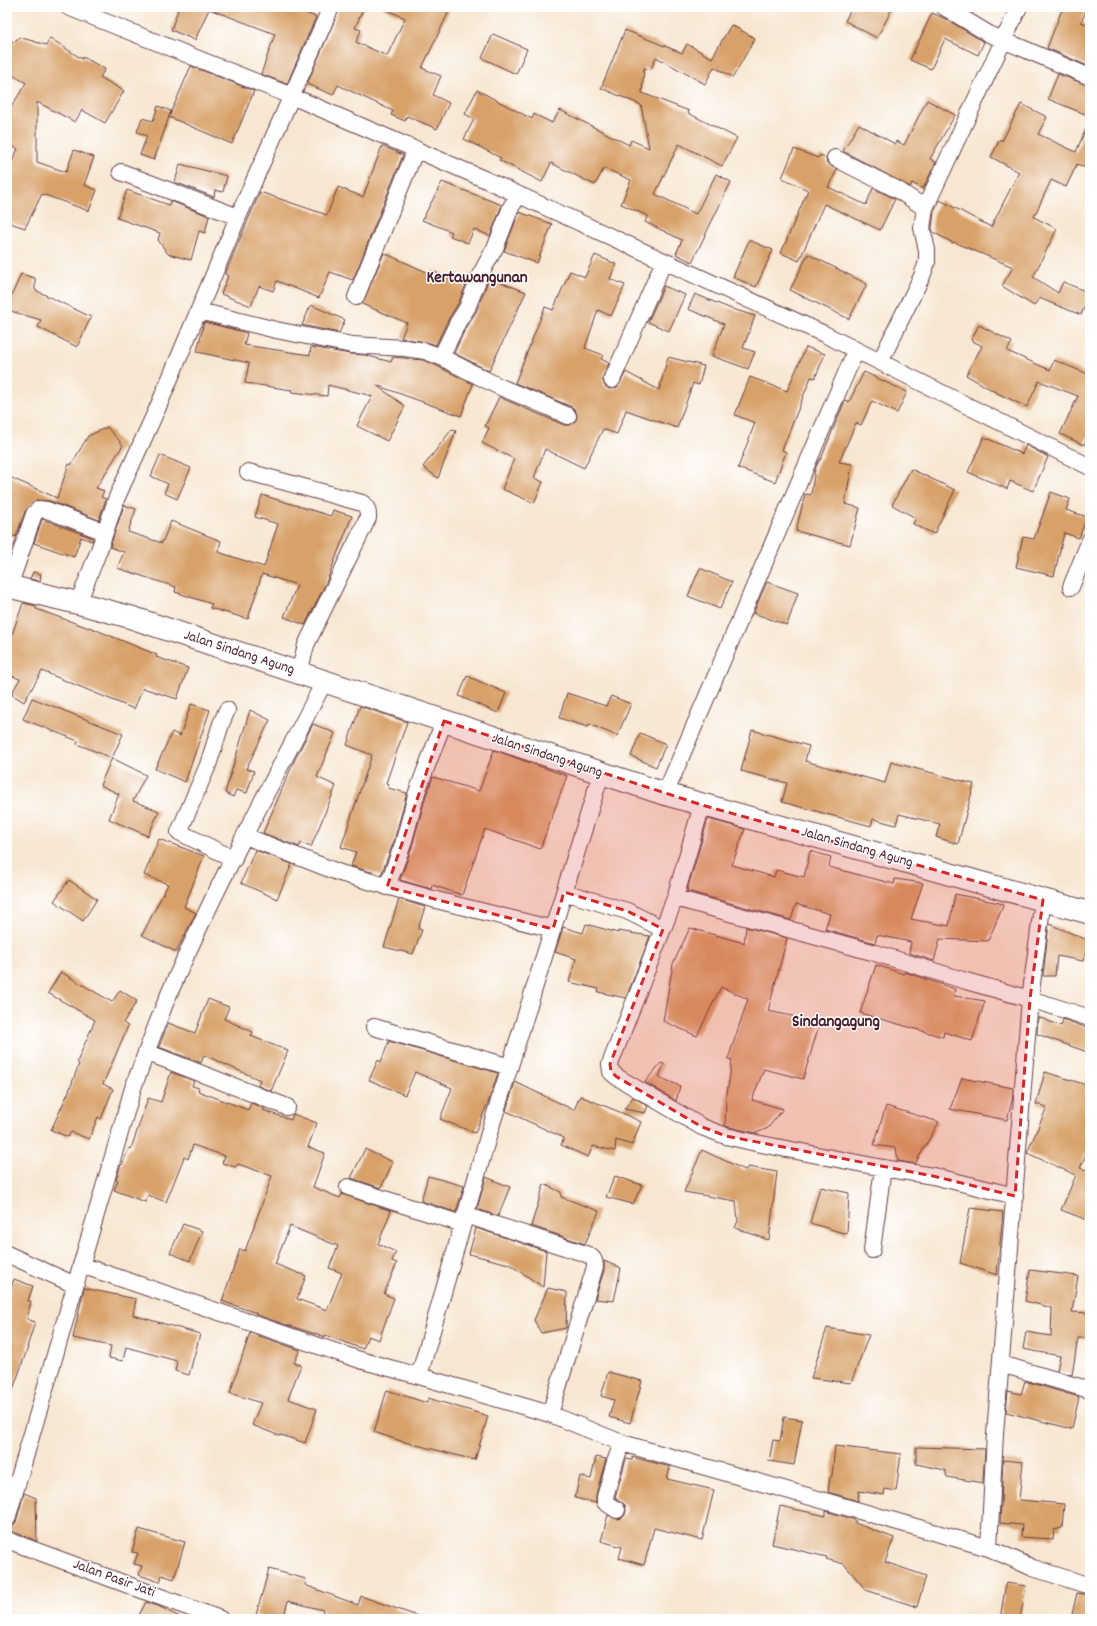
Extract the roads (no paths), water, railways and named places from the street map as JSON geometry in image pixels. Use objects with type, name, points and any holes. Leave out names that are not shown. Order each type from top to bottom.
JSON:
[{"type":"main road","name":"Jalan Sindang Agung","points":[[8,587],[78,603],[130,618],[665,794],[1090,913]]},
{"type":"street","points":[[68,7],[292,96],[519,195],[856,350],[1090,467]]},
{"type":"street","points":[[78,603],[100,550],[117,497],[331,7]]},
{"type":"street","points":[[944,7],[989,34],[1090,77]]},
{"type":"street","points":[[880,362],[922,276],[927,262],[927,250],[922,228],[925,208],[1019,7]]},
{"type":"street","points":[[356,297],[416,150]]},
{"type":"street","points":[[835,158],[898,190],[925,208]]},
{"type":"street","points":[[121,172],[238,217]]},
{"type":"street","points":[[441,357],[458,322],[467,308],[480,275],[496,246],[511,207],[519,195]]},
{"type":"street","points":[[612,380],[664,261]]},
{"type":"street","points":[[199,311],[276,330],[352,345],[405,348],[425,351],[441,357],[498,386],[568,416]]},
{"type":"street","points":[[665,794],[856,350]]},
{"type":"street","points":[[248,472],[362,503],[367,507],[368,518],[306,645],[299,673]]},
{"type":"street","points":[[8,587],[34,514],[39,509],[47,510],[105,532]]},
{"type":"street","points":[[1071,587],[1090,540]]},
{"type":"street","points":[[7,1519],[133,1088],[146,1052],[170,993],[245,836],[324,682]]},
{"type":"street","points":[[227,710],[208,765],[179,832],[234,859]]},
{"type":"street","points":[[387,887],[403,844],[417,792],[444,721]]},
{"type":"street","points":[[419,1376],[463,1220],[601,774]]},
{"type":"street","points":[[702,805],[675,898],[610,1064],[611,1072],[702,1127],[726,1136],[884,1168],[932,1176],[1015,1196]]},
{"type":"street","points":[[245,836],[340,873],[387,887],[553,929]]},
{"type":"street","points":[[564,892],[627,911],[663,929]]},
{"type":"street","points":[[675,898],[866,950],[1090,1018]]},
{"type":"street","points":[[989,1548],[1001,1364],[1030,999],[1043,900]]},
{"type":"street","points":[[374,1027],[510,1067]]},
{"type":"street","points":[[146,1052],[287,1107]]},
{"type":"street","points":[[872,1250],[884,1168]]},
{"type":"street","points":[[348,1187],[592,1256],[595,1261],[595,1267],[550,1414]]},
{"type":"street","points":[[7,1254],[75,1285]]},
{"type":"street","points":[[81,1265],[360,1360],[550,1414],[622,1443],[989,1548],[1034,1568],[1090,1586]]},
{"type":"street","points":[[1001,1364],[1090,1390]]},
{"type":"street","points":[[617,1510],[606,1502],[604,1497],[622,1443]]},
{"type":"street","name":"Jalan Pasir Jati","points":[[7,1540],[220,1619]]},
{"type":"district","name":"Kertawangunan","points":[[477,279]]},
{"type":"district","name":"Sindangagung","points":[[836,1023]]}]
